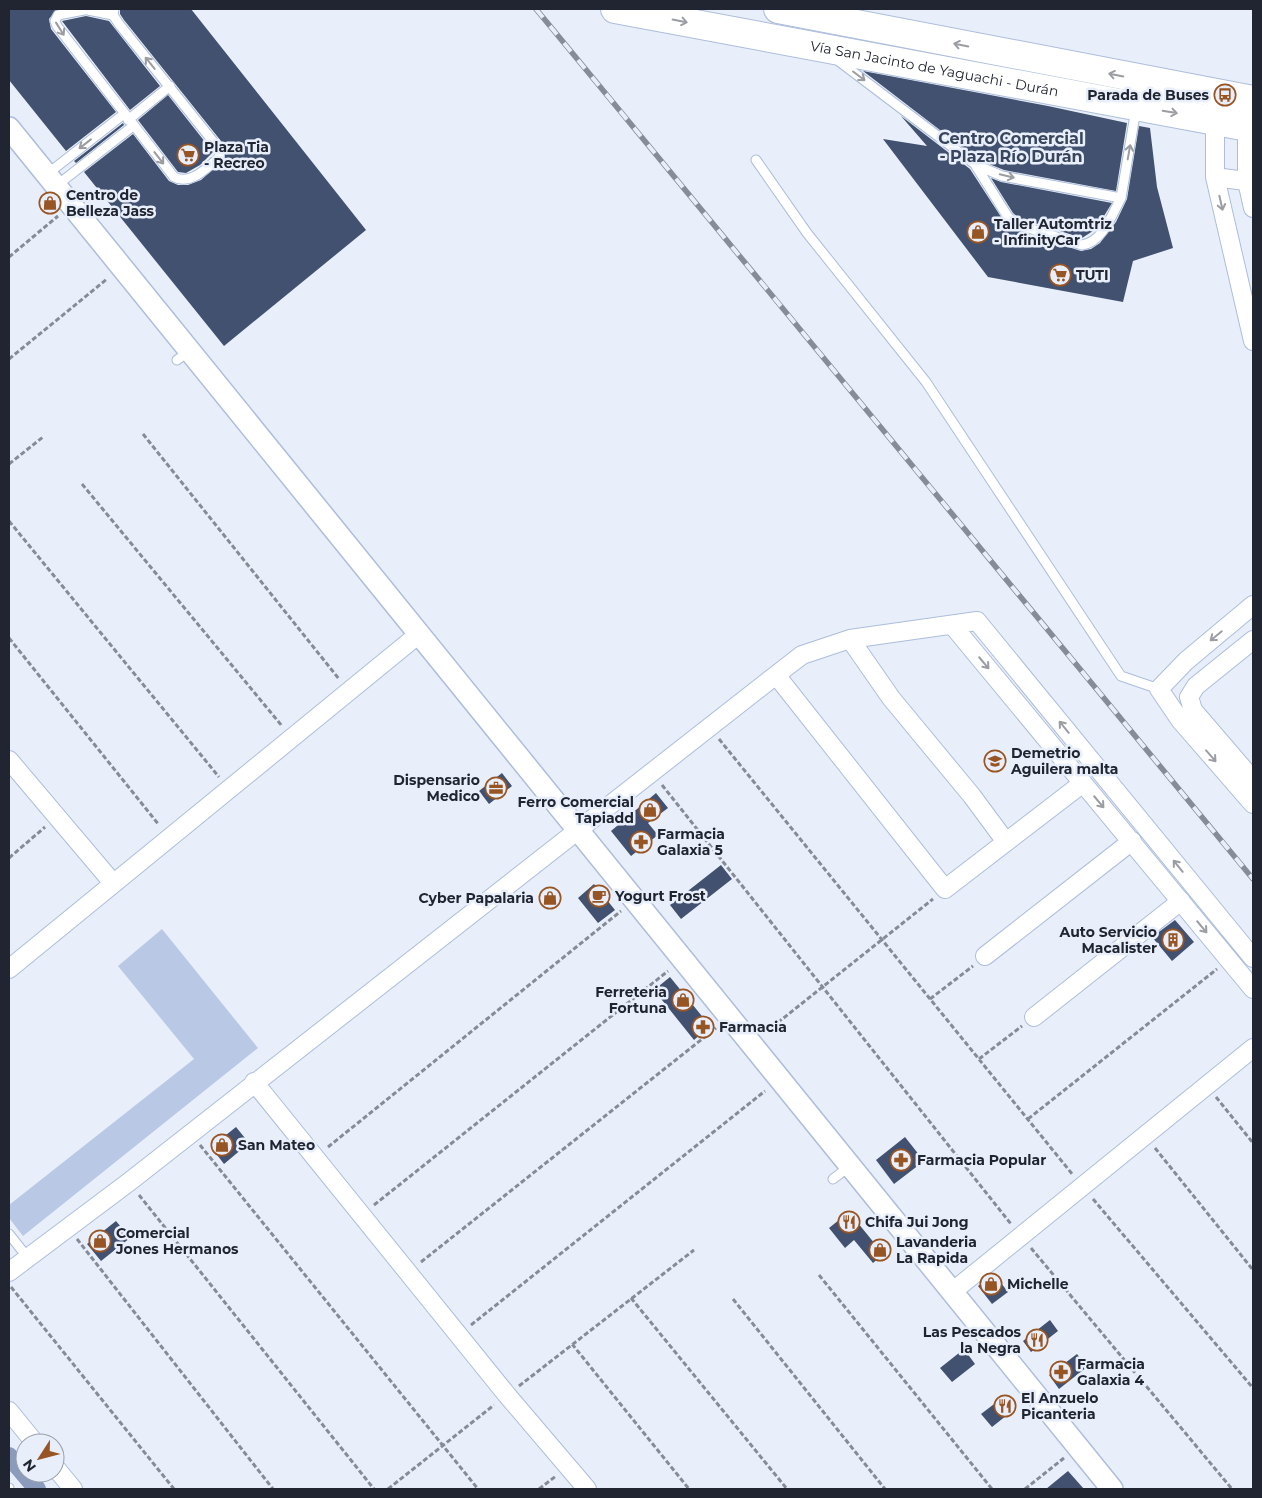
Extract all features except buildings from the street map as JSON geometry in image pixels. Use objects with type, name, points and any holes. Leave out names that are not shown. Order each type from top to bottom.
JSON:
[{"type":"main road","name":"Vía San Jacinto de Yaguachi - Durán","points":[[615,9],[1250,127]]},
{"type":"main road","name":"Vía San Jacinto de Yaguachi - Durán","points":[[778,9],[1251,100]]},
{"type":"street","points":[[1216,93],[1215,177],[1253,341]]},
{"type":"street","points":[[1251,100],[1250,181],[1253,208]]},
{"type":"street","points":[[9,128],[121,267],[183,355],[419,634],[1112,1489]]},
{"type":"street","points":[[1215,177],[1250,181]]},
{"type":"street","points":[[1253,605],[1186,661],[1159,689],[1180,720],[1253,804]]},
{"type":"street","points":[[9,1272],[128,1182],[254,1082],[579,831],[776,674],[802,655],[850,639],[953,626],[977,621],[1253,958]]},
{"type":"street","points":[[953,626],[1253,989]]},
{"type":"street","points":[[9,968],[419,634]]},
{"type":"street","points":[[850,639],[891,698],[972,796],[1006,842]]},
{"type":"street","points":[[1253,640],[1196,686],[1189,697],[1192,710],[1253,780]]},
{"type":"street","points":[[776,674],[945,889],[1083,783]]},
{"type":"street","points":[[9,760],[113,882]]},
{"type":"street","points":[[985,956],[1132,841]]},
{"type":"street","points":[[1034,1017],[1181,901]]},
{"type":"street","points":[[952,1292],[1253,1048]]},
{"type":"street","points":[[254,1082],[507,1395],[587,1489]]},
{"type":"street","points":[[9,1411],[27,1433]]},
{"type":"street","points":[[65,1479],[73,1489]]},
{"type":"lane","points":[[89,9],[113,12],[220,150],[219,158],[192,178],[178,179],[174,177],[57,26],[56,17],[62,13],[89,9]]},
{"type":"lane","points":[[820,47],[976,165],[1002,176],[1121,198]]},
{"type":"lane","points":[[51,181],[170,86]]},
{"type":"lane","points":[[976,165],[1008,217],[1016,224],[1082,245],[1091,244],[1098,238],[1121,198],[1137,106]]},
{"type":"lane","points":[[51,181],[128,120]]},
{"type":"lane","points":[[756,160],[807,233],[926,382],[1121,676],[1159,689]]},
{"type":"lane","points":[[833,1179],[850,1166]]},
{"type":"lane","points":[[9,1234],[28,1258]]},
{"type":"path","points":[[9,257],[71,206]]},
{"type":"path","points":[[9,358],[121,267]]},
{"type":"path","points":[[143,434],[349,691]]},
{"type":"path","points":[[9,464],[43,437]]},
{"type":"path","points":[[82,484],[292,738]]},
{"type":"path","points":[[9,521],[228,789]]},
{"type":"path","points":[[9,638],[169,837]]},
{"type":"path","points":[[709,727],[1082,1186],[1253,1388]]},
{"type":"path","points":[[652,773],[1021,1236],[1232,1489]]},
{"type":"path","points":[[9,858],[57,817]]},
{"type":"path","points":[[751,1044],[945,889]]},
{"type":"path","points":[[315,1157],[635,900]]},
{"type":"path","points":[[930,999],[985,956]]},
{"type":"path","points":[[361,1214],[683,959]]},
{"type":"path","points":[[1028,1119],[1229,959]]},
{"type":"path","points":[[408,1272],[730,1017]]},
{"type":"path","points":[[979,1059],[1034,1017]]},
{"type":"path","points":[[459,1335],[780,1079]]},
{"type":"path","points":[[1207,1085],[1253,1143]]},
{"type":"path","points":[[190,1133],[478,1489]]},
{"type":"path","points":[[1145,1136],[1253,1270]]},
{"type":"path","points":[[128,1182],[374,1489]]},
{"type":"path","points":[[68,1227],[273,1489]]},
{"type":"path","points":[[388,1489],[694,1250]]},
{"type":"path","points":[[819,1275],[992,1489]]},
{"type":"path","points":[[9,1284],[174,1489]]},
{"type":"path","points":[[631,1298],[787,1489]]},
{"type":"path","points":[[733,1299],[885,1489]]},
{"type":"path","points":[[572,1344],[689,1489]]},
{"type":"path","points":[[1025,1489],[1077,1447]]},
{"type":"shaded area","points":[[162,929],[258,1048],[23,1236],[9,1218],[9,1205],[194,1059],[118,966]]},
{"type":"waterway","points":[[9,1456],[37,1489]]},
{"type":"railway","points":[[536,9],[1253,879]]},
{"type":"place","name":"Parada de Buses","points":[[1225,95]]},
{"type":"place","name":"Plaza Tia - Recreo","points":[[188,155]]},
{"type":"place","name":"Centro de Belleza Jass","points":[[50,203]]},
{"type":"place","name":"Taller Automtriz - InfinityCar","points":[[978,232]]},
{"type":"place","name":"TUTI","points":[[1060,275]]},
{"type":"place","name":"Demetrio Aguilera malta","points":[[995,761]]},
{"type":"place","name":"Dispensario Medico","points":[[496,788]]},
{"type":"place","name":"Ferro Comercial Tapiadd","points":[[650,810]]},
{"type":"place","name":"Farmacia Galaxia 5","points":[[641,842]]},
{"type":"place","name":"Yogurt Frost","points":[[599,896]]},
{"type":"place","name":"Cyber Papalaria","points":[[550,898]]},
{"type":"place","name":"Auto Servicio Macalister","points":[[1173,940]]},
{"type":"place","name":"Ferreteria Fortuna","points":[[683,1000]]},
{"type":"place","name":"Farmacia","points":[[703,1027]]},
{"type":"place","name":"San Mateo","points":[[222,1145]]},
{"type":"place","name":"Farmacia Popular","points":[[901,1160]]},
{"type":"place","name":"Chifa Jui Jong","points":[[849,1222]]},
{"type":"place","name":"Comercial Jones Hermanos","points":[[100,1241]]},
{"type":"place","name":"Lavanderia La Rapida","points":[[880,1250]]},
{"type":"place","name":"Michelle","points":[[991,1284]]},
{"type":"place","name":"Las Pescados la Negra","points":[[1037,1340]]},
{"type":"place","name":"Farmacia Galaxia 4","points":[[1061,1372]]},
{"type":"place","name":"El Anzuelo Picanteria","points":[[1005,1406]]},
{"type":"district","name":"Centro Comercial - Plaza Río Durán","points":[[1011,147]]}]
